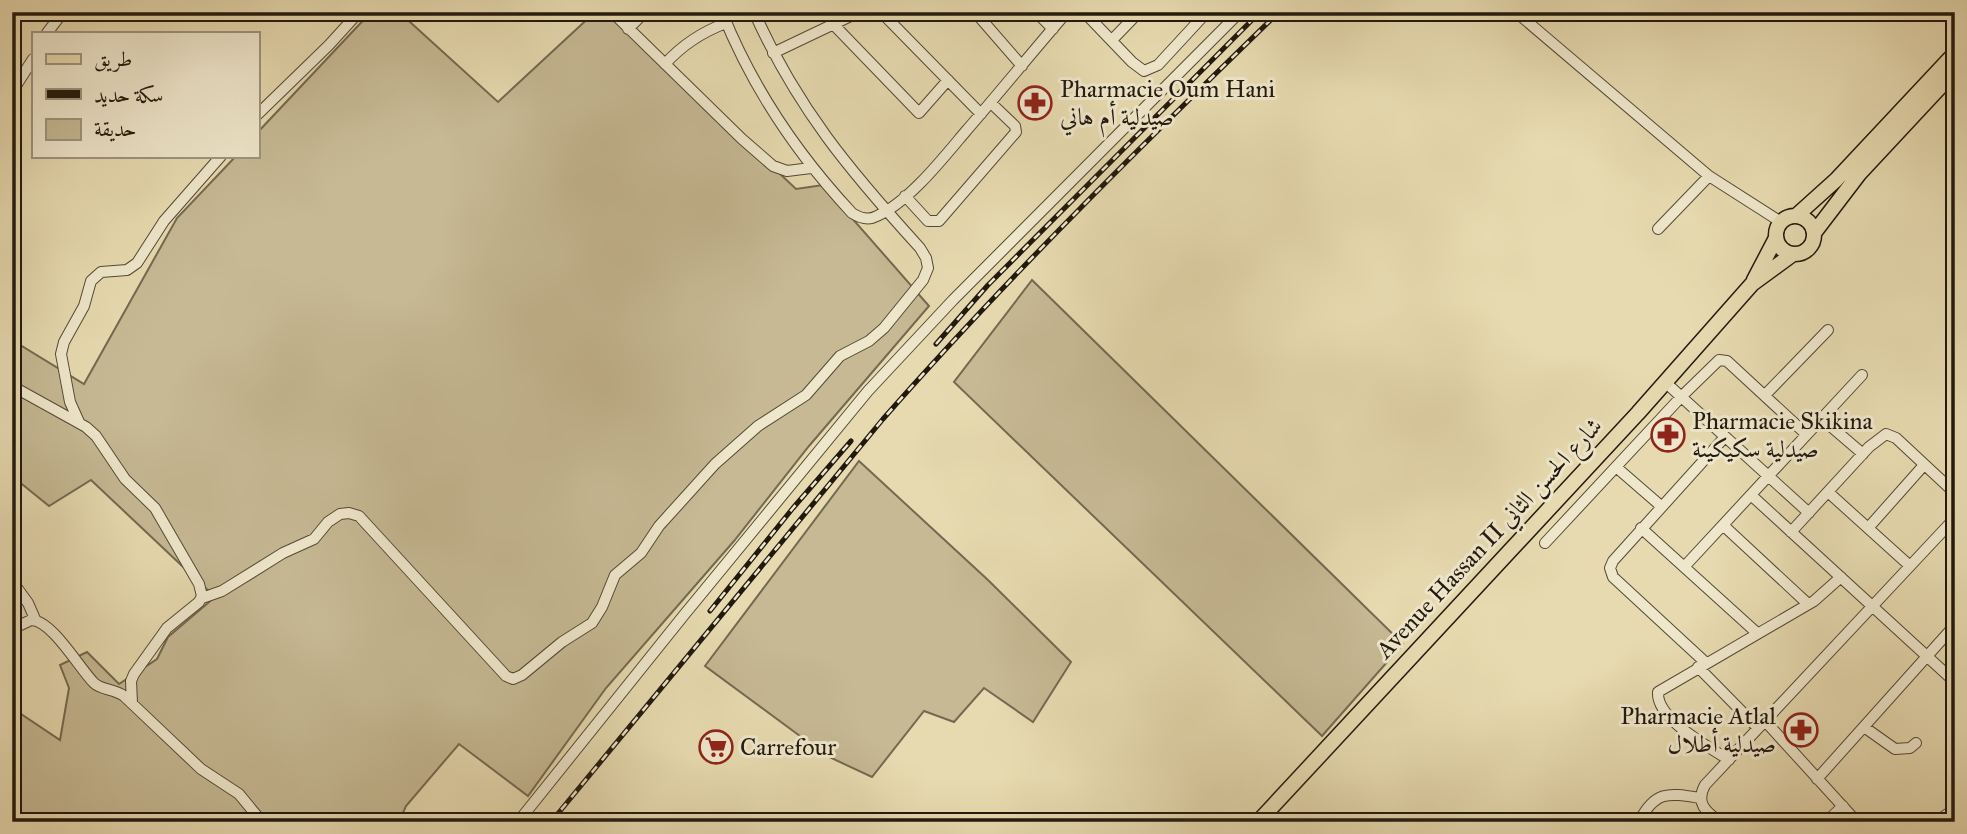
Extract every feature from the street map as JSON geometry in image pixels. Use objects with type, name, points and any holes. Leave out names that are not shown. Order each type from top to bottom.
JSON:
[{"type":"main road","points":[[1797,216],[1836,180],[1955,53]]},
{"type":"main road","points":[[1814,233],[1859,174],[1955,71]]},
{"type":"main road","points":[[1797,216],[1811,225],[1814,233],[1809,248],[1802,253],[1793,254],[1779,246],[1776,238],[1781,222],[1788,217],[1797,216]]},
{"type":"main road","name":"Avenue Hassan II شارع الحسن الثاني","points":[[1752,284],[1776,238]]},
{"type":"main road","name":"Avenue Hassan II شارع الحسن الثاني","points":[[1258,822],[1322,756],[1752,284],[1793,254]]},
{"type":"street","points":[[48,32],[63,12]]},
{"type":"street","points":[[259,113],[359,12]]},
{"type":"street","points":[[612,12],[773,166],[787,171],[811,168]]},
{"type":"street","points":[[628,29],[645,12]]},
{"type":"street","points":[[722,12],[735,44],[774,113],[811,168],[859,218],[874,218],[886,211],[942,160],[1067,12]]},
{"type":"street","points":[[132,702],[131,681],[139,665],[167,628],[202,598],[222,591],[283,553],[314,539],[328,522],[340,514],[349,513],[359,516],[506,676],[513,678],[522,675],[562,642],[592,623],[602,607],[615,575],[641,553],[659,526],[715,464],[758,426],[806,395],[840,356],[869,341],[884,328],[923,280],[928,268],[926,258],[824,136],[772,53],[754,12]]},
{"type":"street","points":[[829,12],[833,24],[919,113],[948,80]]},
{"type":"street","points":[[772,53],[859,12]]},
{"type":"street","points":[[881,12],[981,114]]},
{"type":"street","points":[[975,12],[1022,66]]},
{"type":"street","points":[[1036,12],[1053,29]]},
{"type":"street","points":[[1084,12],[1139,68],[1149,70],[1157,65],[1207,12]]},
{"type":"street","points":[[1112,40],[1139,12]]},
{"type":"street","points":[[518,822],[868,391],[953,300],[1240,12]]},
{"type":"street","points":[[1517,13],[1709,176],[1781,222]]},
{"type":"street","points":[[665,64],[684,44],[726,23]]},
{"type":"street","points":[[12,92],[32,61]]},
{"type":"street","points":[[905,196],[928,220],[939,221],[1016,132],[1014,125],[991,103]]},
{"type":"street","points":[[79,423],[71,406],[62,348],[84,306],[91,281],[101,272],[127,270],[137,263],[164,221],[219,158]]},
{"type":"street","points":[[1658,229],[1709,176]]},
{"type":"street","points":[[1765,395],[1828,330]]},
{"type":"street","points":[[1545,543],[1681,397],[1721,359],[1727,361],[1806,434]]},
{"type":"street","points":[[1684,567],[1862,375]]},
{"type":"street","points":[[1665,382],[1810,513]]},
{"type":"street","points":[[12,386],[79,423],[96,436],[125,479],[155,508],[200,584],[202,598]]},
{"type":"street","points":[[58,412],[67,388]]},
{"type":"street","points":[[1821,418],[1863,454]]},
{"type":"street","points":[[1791,532],[1881,436],[1889,434],[1955,493]]},
{"type":"street","points":[[1724,438],[1613,561],[1610,573],[1857,822]]},
{"type":"street","points":[[1591,462],[1607,477]]},
{"type":"street","points":[[1869,527],[1923,465]]},
{"type":"street","points":[[1616,467],[1661,506]]},
{"type":"street","points":[[1828,492],[1910,566]]},
{"type":"street","points":[[1751,495],[1955,682]]},
{"type":"street","points":[[1720,822],[1702,805],[1700,798],[1705,785],[1955,518]]},
{"type":"street","points":[[1724,526],[1808,604]]},
{"type":"street","points":[[1642,528],[1757,633]]},
{"type":"street","points":[[1729,760],[1675,723],[1657,696],[1659,689],[1808,604],[1841,577]]},
{"type":"street","points":[[12,581],[28,603],[35,619],[58,639],[95,685],[115,690],[132,702],[201,769],[239,794],[262,822]]},
{"type":"street","points":[[12,629],[35,619]]},
{"type":"street","points":[[1817,779],[1955,625]]},
{"type":"street","points":[[1864,727],[1895,749],[1910,748],[1916,743]]},
{"type":"street","points":[[1639,822],[1652,801],[1664,794],[1700,798]]},
{"type":"street","points":[[1826,822],[1843,806]]},
{"type":"street","points":[[1936,822],[1955,808]]},
{"type":"green space","points":[[371,12],[399,12],[498,102],[595,12],[608,12],[796,189],[823,185],[929,306],[809,446],[734,541],[606,688],[528,796],[459,744],[406,806],[399,822],[12,822],[12,717],[18,712],[60,740],[69,688],[60,665],[87,652],[119,684],[157,659],[168,637],[215,597],[91,480],[49,506],[12,476],[12,340],[84,384],[177,218],[234,158],[259,158],[259,131]]},
{"type":"green space","points":[[1032,280],[1403,644],[1322,736],[954,382]]},
{"type":"green space","points":[[859,461],[988,580],[1071,662],[1033,722],[984,688],[954,722],[924,711],[872,777],[827,756],[705,666]]},
{"type":"railway","points":[[936,344],[988,285],[1260,12]]},
{"type":"railway","points":[[551,822],[883,419],[930,366],[1077,212],[1279,12]]},
{"type":"railway","points":[[710,611],[851,441]]},
{"type":"place","name":"Pharmacie Oum Hani صيدلية أم هاني","points":[[1035,103]]},
{"type":"place","name":"Pharmacie Skikina صيدلية سكيكينة","points":[[1668,435]]},
{"type":"place","name":"Pharmacie Atlal صيدلية أطلال","points":[[1801,730]]},
{"type":"place","name":"Carrefour","points":[[716,747]]}]
